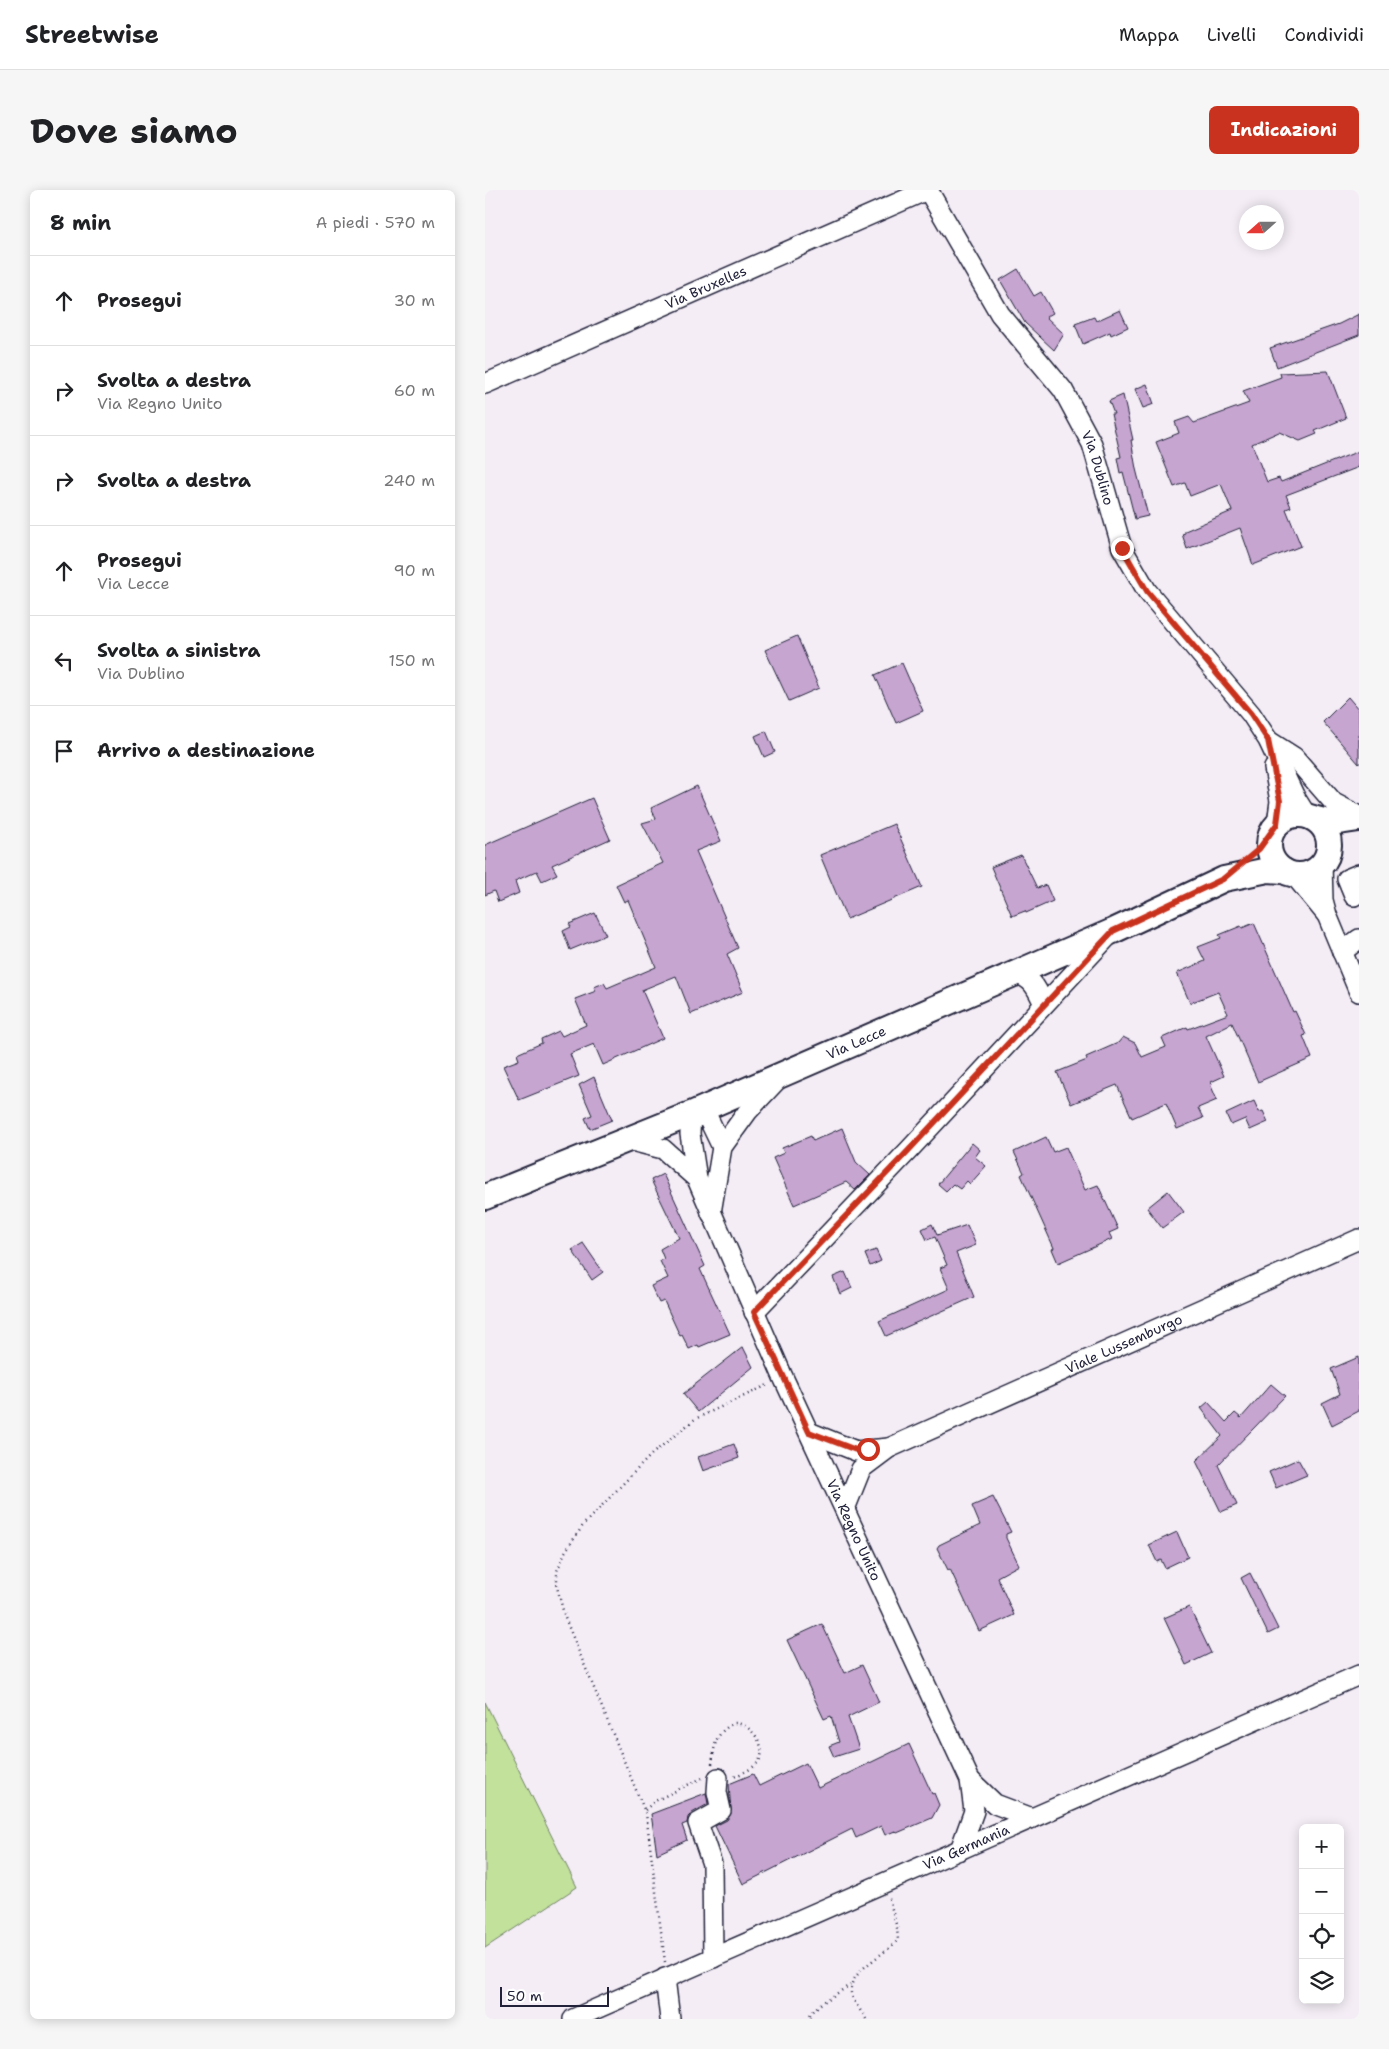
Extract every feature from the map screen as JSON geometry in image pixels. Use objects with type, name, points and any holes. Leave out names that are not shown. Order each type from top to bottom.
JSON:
[{"type":"main road","points":[[1291,816],[1310,817],[1332,823],[1359,819],[1325,859],[1309,873],[1289,873],[1276,864],[1271,855],[1269,845],[1274,830],[1291,816]]},
{"type":"main road","points":[[1310,817],[1321,825],[1327,833],[1329,844],[1325,859]]},
{"type":"main road","name":"Via Lecce","points":[[485,1197],[691,1114],[1113,931],[1223,879],[1246,862],[1274,830]]},
{"type":"main road","name":"Via Lecce","points":[[1223,879],[1269,870],[1289,873]]},
{"type":"street","name":"Via Bruxelles","points":[[485,384],[928,190]]},
{"type":"street","name":"Via Dublino","points":[[928,190],[1000,314],[1063,390],[1092,444],[1122,548],[1147,591],[1251,714],[1268,740],[1295,797],[1310,817]]},
{"type":"street","name":"Via Dublino","points":[[1268,740],[1294,757],[1334,803],[1359,819]]},
{"type":"street","name":"Via Dublino","points":[[1268,740],[1280,801],[1274,830]]},
{"type":"street","points":[[1325,859],[1323,900],[1359,992]]},
{"type":"street","points":[[1289,873],[1327,914]]},
{"type":"street","points":[[1357,900],[1347,879],[1359,874]]},
{"type":"street","points":[[754,1312],[908,1151],[1113,931]]},
{"type":"street","points":[[1342,952],[1359,939]]},
{"type":"street","points":[[1015,973],[1027,977],[1036,986],[1043,1004]]},
{"type":"street","points":[[711,1213],[721,1147],[748,1111],[783,1073]]},
{"type":"street","points":[[697,1179],[690,1134],[691,1114],[708,1118],[721,1147]]},
{"type":"street","points":[[628,1140],[663,1149],[697,1179]]},
{"type":"street","name":"Via Regno Unito","points":[[697,1179],[783,1377],[970,1780],[974,1811],[960,1850]]},
{"type":"street","name":"Viale Lussemburgo","points":[[889,1448],[1359,1239]]},
{"type":"street","points":[[809,1432],[856,1450],[889,1448]]},
{"type":"street","points":[[828,1473],[849,1472],[861,1469],[889,1448]]},
{"type":"street","points":[[828,1473],[843,1458],[856,1450]]},
{"type":"street","points":[[845,1509],[861,1469]]},
{"type":"street","name":"Via Germania","points":[[573,2019],[1359,1675]]},
{"type":"street","points":[[713,1958],[713,1864],[698,1823],[721,1810],[717,1792],[718,1778]]},
{"type":"street","points":[[970,1780],[995,1804],[1032,1818]]},
{"type":"street","points":[[665,1978],[670,2019]]},
{"type":"path","points":[[665,1978],[664,1945],[646,1814],[565,1618],[557,1587],[557,1571],[565,1552],[584,1524],[652,1454],[695,1419],[741,1399],[783,1377]]},
{"type":"path","points":[[811,2019],[809,2016],[819,2005],[850,1985],[855,1976],[891,1949],[898,1940],[897,1928],[885,1882]]},
{"type":"path","points":[[850,1985],[851,1996],[866,2019]]},
{"type":"green space","points":[[485,1702],[577,1887],[485,1948]]},
{"type":"building","points":[[1018,269],[1034,296],[1041,292],[1053,313],[1046,317],[1064,334],[1054,350],[1025,323],[1000,280]]},
{"type":"building","points":[[1120,310],[1128,327],[1111,335],[1110,332],[1083,344],[1075,324],[1094,317],[1096,321]]},
{"type":"building","points":[[1359,314],[1359,335],[1277,367],[1270,348],[1339,324]]},
{"type":"building","points":[[1328,371],[1346,418],[1315,431],[1317,434],[1300,441],[1279,432],[1252,444],[1267,482],[1279,478],[1281,482],[1359,451],[1359,467],[1286,495],[1291,507],[1286,509],[1301,546],[1253,565],[1240,528],[1187,549],[1182,534],[1185,531],[1232,511],[1221,484],[1190,496],[1185,483],[1174,487],[1156,442],[1179,433],[1175,422],[1189,417],[1194,423],[1249,403],[1243,391],[1281,377],[1280,373]]},
{"type":"building","points":[[1147,384],[1154,404],[1143,408],[1135,389]]},
{"type":"building","points":[[1123,395],[1133,440],[1131,440],[1136,469],[1148,516],[1135,519],[1123,472],[1120,473],[1117,458],[1121,457],[1111,414],[1114,414],[1109,401]]},
{"type":"building","points":[[797,636],[819,688],[789,701],[765,650]]},
{"type":"building","points":[[902,663],[923,711],[896,723],[875,675]]},
{"type":"building","points":[[1348,697],[1359,710],[1359,764],[1323,722]]},
{"type":"building","points":[[766,731],[775,752],[764,757],[755,736]]},
{"type":"building","points":[[697,786],[721,841],[696,851],[738,948],[727,954],[743,992],[691,1014],[676,976],[642,990],[663,1038],[603,1065],[594,1044],[570,1054],[579,1076],[519,1100],[503,1066],[519,1060],[517,1054],[542,1043],[541,1039],[559,1031],[562,1036],[586,1025],[575,999],[596,991],[594,987],[604,983],[607,988],[656,967],[628,900],[624,902],[616,885],[663,863],[642,823],[656,819],[651,808]]},
{"type":"building","points":[[592,798],[610,839],[552,865],[557,874],[542,881],[537,871],[515,881],[519,893],[498,902],[494,891],[485,895],[485,845]]},
{"type":"building","points":[[894,824],[922,887],[847,919],[820,855]]},
{"type":"building","points":[[1021,855],[1037,888],[1046,885],[1053,901],[1026,913],[1025,911],[1012,916],[991,867]]},
{"type":"building","points":[[595,913],[606,935],[570,950],[563,931],[571,927],[569,924]]},
{"type":"building","points":[[1254,923],[1293,1012],[1295,1011],[1306,1035],[1303,1036],[1312,1058],[1258,1082],[1232,1023],[1206,1036],[1224,1076],[1211,1082],[1217,1100],[1198,1108],[1203,1118],[1177,1129],[1166,1103],[1132,1118],[1117,1085],[1071,1104],[1057,1072],[1087,1060],[1086,1057],[1118,1043],[1123,1037],[1135,1043],[1142,1057],[1166,1047],[1162,1038],[1187,1027],[1188,1029],[1228,1014],[1218,992],[1190,1003],[1177,973],[1205,961],[1198,947],[1221,938],[1219,935]]},
{"type":"building","points":[[594,1077],[612,1120],[590,1129],[585,1118],[592,1115],[579,1085]]},
{"type":"building","points":[[1254,1101],[1259,1112],[1263,1111],[1268,1122],[1250,1130],[1245,1119],[1231,1125],[1226,1114]]},
{"type":"building","points":[[842,1128],[856,1162],[870,1175],[855,1190],[846,1182],[794,1205],[773,1158],[784,1153],[782,1148],[811,1136],[813,1141]]},
{"type":"building","points":[[1046,1137],[1053,1152],[1066,1147],[1085,1190],[1098,1185],[1118,1229],[1109,1233],[1112,1239],[1058,1263],[1052,1249],[1054,1248],[1021,1175],[1024,1173],[1014,1152]]},
{"type":"building","points":[[972,1143],[980,1150],[975,1157],[986,1166],[970,1184],[967,1181],[960,1189],[953,1184],[946,1191],[938,1184]]},
{"type":"building","points":[[663,1174],[705,1266],[700,1269],[730,1334],[699,1347],[698,1345],[689,1349],[682,1335],[680,1336],[664,1301],[659,1303],[651,1286],[668,1278],[660,1261],[664,1259],[660,1249],[679,1238],[651,1180]]},
{"type":"building","points":[[1168,1191],[1184,1212],[1162,1228],[1147,1208]]},
{"type":"building","points":[[932,1224],[937,1235],[967,1225],[976,1245],[956,1253],[974,1297],[886,1336],[879,1321],[949,1289],[940,1268],[947,1265],[935,1237],[927,1240],[922,1229]]},
{"type":"building","points":[[583,1243],[603,1272],[592,1280],[572,1250]]},
{"type":"building","points":[[876,1250],[881,1261],[870,1266],[865,1254]]},
{"type":"building","points":[[845,1272],[852,1288],[840,1294],[833,1277]]},
{"type":"building","points":[[743,1347],[753,1367],[698,1412],[683,1394]]},
{"type":"building","points":[[1359,1357],[1359,1411],[1332,1425],[1322,1403],[1340,1394],[1331,1369]]},
{"type":"building","points":[[1271,1384],[1285,1396],[1218,1465],[1237,1505],[1221,1512],[1196,1461],[1222,1436],[1201,1408],[1208,1402],[1226,1422],[1235,1413],[1241,1418]]},
{"type":"building","points":[[734,1444],[739,1458],[703,1471],[698,1457]]},
{"type":"building","points":[[1298,1459],[1307,1475],[1276,1488],[1269,1472]]},
{"type":"building","points":[[993,1497],[1011,1532],[1006,1534],[1006,1538],[1019,1565],[997,1577],[1014,1615],[979,1631],[950,1569],[948,1570],[937,1548],[939,1545],[980,1525],[972,1506]]},
{"type":"building","points":[[1177,1532],[1188,1557],[1165,1568],[1161,1560],[1157,1562],[1149,1545]]},
{"type":"building","points":[[1250,1573],[1278,1629],[1268,1634],[1241,1578]]},
{"type":"building","points":[[1189,1607],[1211,1653],[1186,1665],[1164,1618]]},
{"type":"building","points":[[822,1624],[845,1673],[862,1665],[879,1702],[848,1717],[859,1749],[834,1757],[829,1746],[839,1742],[831,1716],[824,1719],[787,1640]]},
{"type":"building","points":[[909,1744],[939,1805],[932,1818],[897,1833],[895,1831],[885,1835],[881,1826],[856,1838],[852,1829],[743,1884],[715,1826],[727,1820],[731,1814],[729,1784],[753,1774],[759,1786],[806,1763],[818,1788]]},
{"type":"building","points":[[706,1793],[708,1804],[692,1813],[688,1817],[687,1823],[682,1825],[687,1840],[657,1854],[651,1814]]},
{"type":"route","points":[[868,1449],[856,1450],[809,1432],[754,1312],[908,1151],[1113,931],[1223,879],[1246,862],[1259,849],[1271,835],[1277,824],[1280,801],[1268,740],[1251,714],[1147,591],[1122,548]]}]
